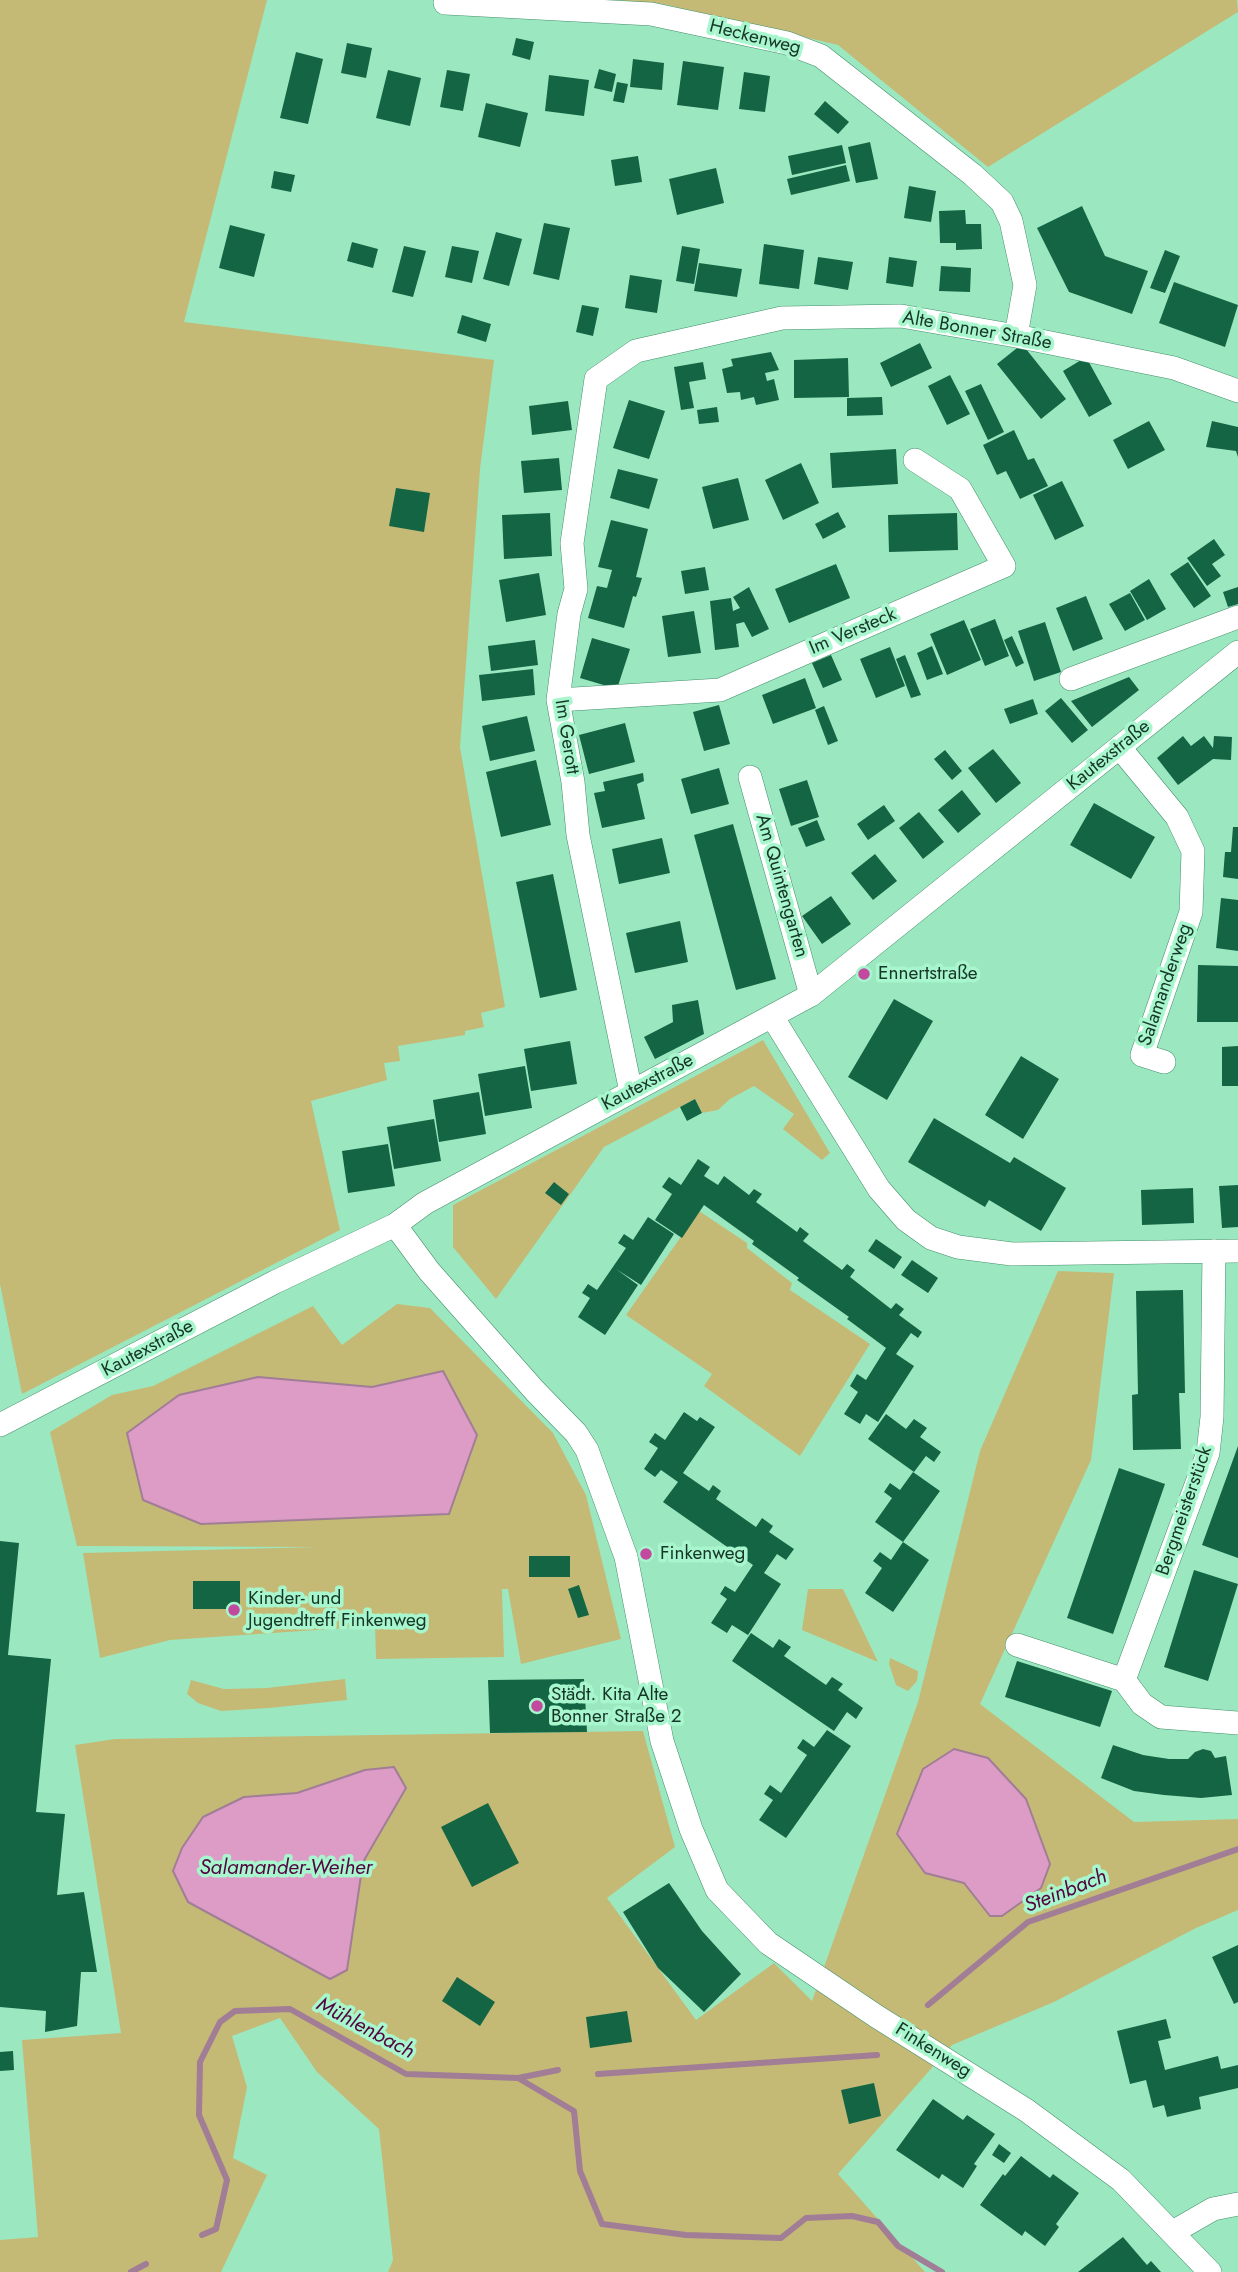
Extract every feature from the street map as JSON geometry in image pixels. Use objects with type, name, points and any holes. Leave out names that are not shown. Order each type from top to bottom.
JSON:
[{"type":"street","name":"Heckenweg","points":[[446,3],[652,14],[788,43],[821,56],[973,175],[1002,202],[1011,221],[1025,285],[1016,336]]},
{"type":"street","name":"Alte Bonner Straße","points":[[596,379],[636,351],[782,318],[901,316],[1174,368],[1238,391]]},
{"type":"street","name":"Im Gerott","points":[[596,379],[572,543],[576,589],[569,614],[558,701],[573,782],[578,835],[631,1092]]},
{"type":"street","name":"Im Versteck","points":[[558,701],[720,690],[1004,566],[960,489],[915,460]]},
{"type":"street","points":[[1071,679],[1238,617]]},
{"type":"street","name":"Kautexstraße","points":[[0,1425],[275,1282],[395,1225],[425,1203],[773,1018],[811,995],[1238,652]]},
{"type":"street","name":"Salamanderweg","points":[[1120,748],[1177,817],[1193,851],[1191,912],[1142,1055],[1164,1062]]},
{"type":"street","name":"Am Quintengarten","points":[[750,777],[811,995]]},
{"type":"street","points":[[773,1018],[879,1189],[906,1220],[931,1238],[958,1247],[1012,1254],[1238,1251]]},
{"type":"street","name":"Finkenweg","points":[[395,1225],[429,1271],[535,1391],[576,1433],[587,1450],[626,1557],[662,1741],[691,1829],[717,1890],[768,1943],[876,2016],[1026,2110],[1121,2180],[1210,2272]]},
{"type":"street","name":"Bergmeisterstück","points":[[1124,1680],[1208,1453],[1212,1417],[1214,1251]]},
{"type":"street","points":[[1017,1645],[1124,1680],[1142,1704],[1161,1717],[1238,1723]]},
{"type":"street","points":[[1173,2232],[1213,2209],[1238,2204]]},
{"type":"shaded area","points":[[0,0],[267,0],[184,322],[494,360],[480,469],[460,747],[505,1007],[481,1013],[484,1027],[465,1031],[465,1035],[398,1046],[400,1061],[384,1063],[387,1080],[311,1101],[340,1230],[22,1394],[0,1284]]},
{"type":"shaded area","points":[[617,0],[1237,0],[1238,12],[988,167],[838,45],[663,4]]},
{"type":"shaded area","points":[[763,1040],[830,1153],[822,1160],[783,1129],[794,1114],[754,1086],[730,1099],[718,1110],[702,1113],[695,1099],[604,1147],[496,1299],[453,1247],[453,1205]]},
{"type":"shaded area","points":[[699,1211],[747,1243],[747,1248],[792,1283],[790,1290],[870,1344],[800,1456],[704,1386],[712,1374],[626,1315]]},
{"type":"shaded area","points":[[1058,1271],[1114,1273],[1091,1460],[980,1704],[1134,1822],[1238,1819],[1238,1910],[1196,1928],[1054,2002],[952,2045],[838,2174],[925,2272],[388,2272],[393,2260],[379,2129],[317,2072],[280,2018],[232,2036],[247,2087],[233,2158],[267,2175],[221,2272],[0,2272],[0,2240],[38,2237],[22,2040],[121,2033],[75,1745],[115,1739],[643,1731],[675,1847],[607,1898],[696,2020],[774,1963],[812,2001],[918,1702],[980,1451]],"holes":[[[988,1758],[1025,1799],[1050,1864],[990,1916],[964,1883]],[[365,1770],[406,1788],[363,1862],[330,1979],[188,1902],[244,1797],[297,1793]]]},
{"type":"shaded area","points":[[397,1304],[430,1308],[553,1433],[586,1495],[621,1639],[521,1664],[508,1589],[502,1589],[504,1657],[376,1659],[375,1626],[170,1640],[100,1658],[83,1553],[317,1547],[77,1546],[50,1432],[112,1395],[153,1386],[313,1306],[342,1345]],"holes":[[[443,1371],[449,1514],[201,1524],[143,1500],[258,1377],[372,1387]]]},
{"type":"shaded area","points":[[808,1589],[843,1589],[878,1662],[802,1630]]},
{"type":"shaded area","points":[[890,1658],[918,1671],[917,1681],[908,1691],[896,1685],[889,1664]]},
{"type":"shaded area","points":[[345,1679],[347,1700],[269,1708],[221,1711],[198,1703],[187,1694],[191,1680],[224,1689],[267,1688]]},
{"type":"water","points":[[443,1371],[477,1435],[449,1514],[201,1524],[143,1500],[127,1433],[179,1395],[258,1377],[372,1387]]},
{"type":"water","points":[[954,1749],[988,1758],[1026,1799],[1050,1864],[1041,1888],[1002,1916],[990,1916],[964,1883],[925,1873],[897,1834],[923,1769]]},
{"type":"water","name":"Salamander-Weiher","points":[[394,1767],[406,1788],[363,1862],[347,1970],[330,1979],[188,1902],[173,1871],[182,1848],[203,1817],[244,1797],[297,1793],[365,1770]]},
{"type":"building","points":[[516,38],[534,42],[530,60],[512,55]]},
{"type":"building","points":[[347,43],[372,48],[366,78],[341,73]]},
{"type":"building","points":[[296,52],[323,59],[308,124],[280,118]]},
{"type":"building","points":[[633,59],[664,63],[662,90],[630,87]]},
{"type":"building","points":[[683,61],[724,67],[718,110],[677,105]]},
{"type":"building","points":[[599,69],[616,74],[612,92],[594,88]]},
{"type":"building","points":[[388,70],[421,78],[410,126],[376,118]]},
{"type":"building","points":[[447,70],[470,74],[463,111],[440,107]]},
{"type":"building","points":[[744,72],[770,76],[765,112],[739,109]]},
{"type":"building","points":[[549,75],[589,80],[584,116],[545,111]]},
{"type":"building","points":[[617,82],[628,84],[624,103],[613,101]]},
{"type":"building","points":[[825,101],[849,122],[838,134],[814,114]]},
{"type":"building","points":[[486,103],[528,113],[520,147],[478,137]]},
{"type":"building","points":[[870,142],[878,179],[856,183],[848,147]]},
{"type":"building","points":[[842,145],[846,163],[792,175],[788,156]]},
{"type":"building","points":[[638,156],[642,182],[615,186],[611,160]]},
{"type":"building","points":[[846,165],[850,181],[791,195],[787,179]]},
{"type":"building","points":[[716,168],[724,203],[677,215],[669,179]]},
{"type":"building","points":[[274,171],[295,175],[291,192],[271,188]]},
{"type":"building","points":[[909,186],[936,191],[931,222],[904,218]]},
{"type":"building","points":[[1082,206],[1105,256],[1148,271],[1132,314],[1069,292],[1037,228]]},
{"type":"building","points":[[965,210],[966,224],[981,224],[982,249],[956,250],[956,243],[940,243],[939,211]]},
{"type":"building","points":[[544,223],[570,228],[559,280],[533,274]]},
{"type":"building","points":[[230,225],[265,234],[254,277],[219,268]]},
{"type":"building","points":[[496,232],[522,239],[509,286],[483,279]]},
{"type":"building","points":[[352,242],[378,249],[373,268],[347,261]]},
{"type":"building","points":[[764,244],[804,250],[799,289],[759,284]]},
{"type":"building","points":[[404,246],[426,251],[413,297],[392,292]]},
{"type":"building","points":[[452,246],[479,251],[472,283],[445,277]]},
{"type":"building","points":[[682,246],[700,249],[694,284],[676,281]]},
{"type":"building","points":[[1165,250],[1180,256],[1165,293],[1150,288]]},
{"type":"building","points":[[818,257],[853,262],[848,290],[814,284]]},
{"type":"building","points":[[889,257],[917,261],[913,287],[886,283]]},
{"type":"building","points":[[699,263],[742,269],[737,297],[694,291]]},
{"type":"building","points":[[941,266],[971,268],[970,292],[939,291]]},
{"type":"building","points":[[630,275],[662,280],[657,313],[625,308]]},
{"type":"building","points":[[1174,282],[1238,305],[1225,347],[1159,323]]},
{"type":"building","points":[[582,305],[599,308],[593,336],[576,332]]},
{"type":"building","points":[[462,315],[491,324],[486,342],[457,333]]},
{"type":"building","points":[[920,343],[932,368],[891,387],[880,363]]},
{"type":"building","points":[[1022,344],[1066,399],[1041,419],[997,364]]},
{"type":"building","points":[[771,352],[779,370],[765,373],[767,381],[774,379],[779,400],[756,405],[754,397],[741,400],[740,392],[727,393],[722,369],[733,366],[731,359]]},
{"type":"building","points":[[1086,357],[1112,404],[1089,417],[1063,371]]},
{"type":"building","points":[[848,358],[849,397],[794,398],[794,360]]},
{"type":"building","points":[[703,362],[706,379],[689,382],[694,408],[681,410],[674,367]]},
{"type":"building","points":[[950,375],[970,414],[947,425],[928,386]]},
{"type":"building","points":[[981,384],[1004,432],[988,440],[965,391]]},
{"type":"building","points":[[882,397],[883,415],[847,416],[847,398]]},
{"type":"building","points":[[629,400],[665,411],[649,459],[613,448]]},
{"type":"building","points":[[568,401],[572,430],[532,435],[529,406]]},
{"type":"building","points":[[717,407],[719,422],[699,424],[697,410]]},
{"type":"building","points":[[1149,421],[1165,450],[1128,469],[1113,440]]},
{"type":"building","points":[[1212,421],[1238,427],[1238,457],[1236,451],[1206,447]]},
{"type":"building","points":[[1014,430],[1028,460],[1034,458],[1048,486],[1020,499],[1006,471],[997,475],[983,445]]},
{"type":"building","points":[[896,449],[898,484],[832,488],[830,453]]},
{"type":"building","points":[[559,458],[562,490],[524,493],[521,461]]},
{"type":"building","points":[[801,463],[819,503],[783,520],[765,480]]},
{"type":"building","points":[[618,469],[658,479],[649,509],[610,498]]},
{"type":"building","points":[[738,478],[749,520],[713,529],[702,487]]},
{"type":"building","points":[[1062,481],[1084,526],[1055,540],[1033,495]]},
{"type":"building","points":[[396,488],[430,493],[424,532],[389,526]]},
{"type":"building","points":[[838,512],[846,527],[823,539],[815,524]]},
{"type":"building","points":[[550,513],[552,556],[504,559],[502,515]]},
{"type":"building","points":[[957,513],[958,550],[889,552],[888,515]]},
{"type":"building","points":[[611,520],[648,529],[636,577],[642,578],[636,597],[633,596],[624,628],[588,618],[597,586],[607,588],[612,570],[598,567]]},
{"type":"building","points":[[1214,539],[1225,555],[1212,564],[1221,576],[1207,586],[1187,558]]},
{"type":"building","points":[[1188,562],[1211,596],[1194,608],[1170,574]]},
{"type":"building","points":[[836,564],[850,598],[789,623],[775,589]]},
{"type":"building","points":[[705,567],[709,590],[685,594],[681,571]]},
{"type":"building","points":[[539,573],[546,615],[506,622],[499,580]]},
{"type":"building","points":[[1149,579],[1166,609],[1147,620],[1130,591]]},
{"type":"building","points":[[749,587],[769,629],[752,637],[744,622],[736,624],[739,647],[715,650],[710,601],[731,598],[733,611],[740,608],[733,597]]},
{"type":"building","points":[[1238,587],[1238,604],[1228,607],[1223,592]]},
{"type":"building","points":[[1130,593],[1145,620],[1125,631],[1109,604]]},
{"type":"building","points":[[1086,596],[1103,639],[1073,651],[1056,608]]},
{"type":"building","points":[[694,611],[701,653],[668,657],[662,616]]},
{"type":"building","points":[[995,619],[1009,656],[985,666],[970,629]]},
{"type":"building","points":[[964,620],[981,660],[947,675],[930,634]]},
{"type":"building","points":[[1045,622],[1061,672],[1034,681],[1018,631]]},
{"type":"building","points":[[1012,636],[1024,663],[1016,667],[1004,640]]},
{"type":"building","points":[[592,638],[630,649],[617,689],[580,678]]},
{"type":"building","points":[[535,640],[538,665],[491,671],[488,646]]},
{"type":"building","points":[[932,646],[943,674],[927,680],[917,653]]},
{"type":"building","points":[[890,647],[905,686],[876,698],[860,659]]},
{"type":"building","points":[[831,655],[842,680],[823,688],[812,663]]},
{"type":"building","points":[[905,655],[921,695],[911,698],[896,659]]},
{"type":"building","points":[[533,669],[535,695],[482,701],[479,675]]},
{"type":"building","points":[[1129,677],[1139,690],[1092,727],[1071,701]]},
{"type":"building","points":[[805,678],[816,708],[773,724],[762,695]]},
{"type":"building","points":[[1061,698],[1088,730],[1072,743],[1045,711]]},
{"type":"building","points":[[1033,699],[1038,714],[1010,724],[1004,709]]},
{"type":"building","points":[[719,705],[730,744],[704,751],[693,712]]},
{"type":"building","points":[[824,706],[838,741],[828,745],[815,710]]},
{"type":"building","points":[[527,716],[535,751],[490,761],[482,726]]},
{"type":"building","points":[[625,723],[635,762],[589,774],[579,735]]},
{"type":"building","points":[[1183,736],[1191,746],[1204,736],[1213,748],[1214,736],[1232,737],[1231,760],[1213,759],[1178,785],[1157,758]]},
{"type":"building","points":[[993,749],[1021,783],[996,803],[968,768]]},
{"type":"building","points":[[945,750],[962,771],[952,780],[934,759]]},
{"type":"building","points":[[536,760],[551,825],[501,837],[486,772]]},
{"type":"building","points":[[719,768],[729,804],[691,814],[681,779]]},
{"type":"building","points":[[643,773],[644,781],[637,784],[645,819],[602,828],[594,793],[605,791],[603,782]]},
{"type":"building","points":[[807,780],[819,817],[791,826],[779,789]]},
{"type":"building","points":[[962,790],[981,814],[958,833],[938,810]]},
{"type":"building","points":[[1094,803],[1155,837],[1131,879],[1070,845]]},
{"type":"building","points":[[884,805],[895,821],[868,840],[857,824]]},
{"type":"building","points":[[919,812],[944,842],[923,859],[899,828]]},
{"type":"building","points":[[817,820],[825,840],[806,847],[798,828]]},
{"type":"building","points":[[733,824],[776,979],[736,990],[694,835]]},
{"type":"building","points":[[1233,827],[1238,827],[1238,879],[1223,877],[1225,852],[1231,852]]},
{"type":"building","points":[[662,838],[670,873],[619,884],[612,849]]},
{"type":"building","points":[[875,854],[897,881],[873,900],[851,873]]},
{"type":"building","points":[[553,874],[577,990],[540,998],[516,882]]},
{"type":"building","points":[[831,896],[851,924],[822,944],[802,916]]},
{"type":"building","points":[[1221,898],[1238,900],[1238,951],[1216,948]]},
{"type":"building","points":[[680,921],[688,962],[635,973],[626,933]]},
{"type":"building","points":[[1198,965],[1238,966],[1238,1022],[1197,1022]]},
{"type":"building","points":[[894,999],[933,1021],[887,1100],[848,1077]]},
{"type":"building","points":[[698,1000],[704,1034],[655,1059],[644,1037],[673,1022],[672,1005]]},
{"type":"building","points":[[570,1041],[577,1084],[531,1091],[524,1049]]},
{"type":"building","points":[[1238,1046],[1238,1086],[1222,1086],[1222,1047]]},
{"type":"building","points":[[1021,1056],[1059,1079],[1023,1139],[985,1115]]},
{"type":"building","points":[[525,1066],[532,1108],[485,1116],[478,1074]]},
{"type":"building","points":[[479,1092],[486,1134],[439,1142],[433,1100]]},
{"type":"building","points":[[695,1099],[702,1113],[687,1121],[680,1107]]},
{"type":"building","points":[[934,1118],[1010,1163],[1014,1157],[1066,1188],[1041,1231],[989,1200],[985,1207],[908,1162]]},
{"type":"building","points":[[434,1119],[441,1161],[394,1169],[387,1127]]},
{"type":"building","points":[[388,1144],[395,1186],[348,1193],[342,1151]]},
{"type":"building","points":[[698,1159],[710,1167],[704,1176],[718,1185],[724,1176],[749,1195],[754,1189],[762,1194],[756,1202],[797,1232],[800,1227],[809,1234],[803,1241],[842,1270],[847,1264],[855,1270],[850,1277],[891,1309],[896,1303],[904,1309],[899,1315],[922,1332],[918,1338],[911,1333],[896,1354],[914,1366],[878,1422],[866,1414],[860,1424],[844,1414],[858,1392],[850,1386],[857,1374],[866,1380],[886,1348],[752,1244],[754,1241],[704,1205],[682,1238],[655,1220],[672,1194],[662,1187],[669,1177],[681,1185]]},
{"type":"building","points":[[554,1182],[569,1194],[561,1205],[545,1193]]},
{"type":"building","points":[[1238,1185],[1238,1227],[1222,1228],[1219,1186]]},
{"type":"building","points":[[1193,1188],[1194,1223],[1142,1225],[1141,1190]]},
{"type":"building","points":[[648,1217],[674,1234],[641,1285],[616,1269],[638,1285],[605,1335],[578,1317],[590,1298],[582,1293],[588,1284],[597,1290],[626,1248],[618,1243],[624,1234],[633,1240]]},
{"type":"building","points":[[876,1239],[902,1257],[894,1269],[868,1251]]},
{"type":"building","points":[[912,1260],[938,1278],[928,1293],[901,1275]]},
{"type":"building","points":[[1183,1290],[1185,1393],[1179,1393],[1181,1449],[1133,1450],[1132,1395],[1138,1394],[1136,1291]]},
{"type":"building","points":[[684,1412],[697,1421],[700,1417],[715,1427],[683,1473],[709,1491],[713,1485],[721,1491],[716,1499],[756,1527],[762,1518],[773,1526],[769,1532],[794,1549],[786,1560],[777,1554],[764,1573],[781,1584],[748,1635],[732,1625],[727,1633],[711,1623],[727,1599],[720,1594],[725,1586],[735,1592],[753,1565],[663,1502],[678,1482],[661,1470],[655,1477],[644,1469],[658,1448],[649,1442],[655,1433],[665,1440]]},
{"type":"building","points":[[886,1414],[906,1429],[914,1419],[927,1428],[920,1437],[941,1452],[934,1462],[926,1456],[914,1472],[868,1439]]},
{"type":"building","points":[[1238,1446],[1238,1558],[1202,1545]]},
{"type":"building","points":[[1119,1468],[1165,1484],[1113,1634],[1067,1618]]},
{"type":"building","points":[[913,1472],[940,1491],[903,1542],[875,1522],[892,1498],[884,1492],[890,1483],[900,1490]]},
{"type":"building","points":[[0,1541],[19,1543],[8,1655],[51,1659],[36,1812],[65,1814],[57,1895],[84,1892],[97,1972],[81,1972],[77,2026],[45,2032],[46,2011],[0,2007]]},
{"type":"building","points":[[903,1542],[929,1560],[893,1612],[865,1593],[882,1568],[873,1561],[880,1552],[891,1560]]},
{"type":"building","points":[[529,1556],[570,1556],[570,1577],[529,1577]]},
{"type":"building","points":[[1194,1570],[1238,1584],[1208,1681],[1164,1667]]},
{"type":"building","points":[[193,1581],[240,1581],[240,1609],[193,1609]]},
{"type":"building","points":[[579,1585],[589,1615],[578,1618],[568,1589]]},
{"type":"building","points":[[751,1633],[773,1648],[779,1639],[791,1647],[784,1656],[826,1685],[832,1677],[843,1684],[838,1690],[863,1708],[856,1719],[847,1712],[834,1731],[732,1661]]},
{"type":"building","points":[[1017,1661],[1112,1691],[1100,1727],[1005,1697]]},
{"type":"building","name":"Städt. Kita Alte Bonner Straße 2","points":[[584,1679],[587,1732],[490,1733],[488,1680]]},
{"type":"building","points":[[827,1730],[851,1746],[786,1838],[759,1820],[773,1800],[764,1794],[770,1785],[781,1793],[807,1755],[797,1748],[803,1739],[814,1747]]},
{"type":"building","points":[[1113,1745],[1143,1755],[1169,1759],[1188,1759],[1203,1749],[1211,1751],[1215,1758],[1226,1756],[1232,1795],[1201,1798],[1164,1795],[1134,1791],[1101,1778]]},
{"type":"building","points":[[488,1803],[519,1863],[472,1887],[441,1827]]},
{"type":"building","points":[[669,1883],[702,1931],[741,1974],[704,2012],[658,1968],[623,1912]]},
{"type":"building","points":[[1238,1945],[1238,2002],[1234,2004],[1212,1957]]},
{"type":"building","points":[[457,1977],[495,2002],[480,2026],[442,2001]]},
{"type":"building","points":[[627,2011],[632,2042],[590,2048],[586,2017]]},
{"type":"building","points":[[1166,2019],[1171,2038],[1158,2041],[1165,2070],[1218,2056],[1221,2069],[1238,2065],[1238,2088],[1199,2097],[1201,2109],[1167,2117],[1164,2105],[1153,2108],[1146,2080],[1130,2084],[1117,2031]]},
{"type":"building","points":[[13,2051],[14,2070],[0,2071],[0,2052]]},
{"type":"building","points":[[874,2083],[881,2116],[849,2124],[841,2090]]},
{"type":"building","points":[[933,2099],[963,2120],[967,2115],[995,2134],[974,2164],[977,2166],[963,2188],[942,2174],[939,2179],[896,2150]]},
{"type":"building","points":[[999,2144],[1011,2153],[1004,2163],[992,2155]]},
{"type":"building","points":[[1021,2156],[1050,2178],[1053,2174],[1079,2193],[1056,2224],[1059,2227],[1045,2246],[1025,2231],[1022,2236],[980,2205],[1003,2174],[1005,2176]]},
{"type":"building","points":[[1123,2237],[1147,2265],[1151,2261],[1161,2272],[1078,2272]]},
{"type":"waterway","name":"Steinbach","points":[[928,2005],[1028,1922],[1238,1849]]},
{"type":"waterway","name":"Mühlenbach","points":[[202,2235],[216,2229],[227,2180],[199,2115],[200,2062],[220,2022],[235,2011],[290,2009],[406,2074],[518,2078],[574,2111],[580,2171],[602,2224],[686,2235],[781,2238],[806,2218],[852,2216],[878,2222],[898,2246],[942,2272]]},
{"type":"waterway","name":"Steinbach","points":[[598,2074],[877,2055]]},
{"type":"waterway","name":"Steinbach","points":[[518,2078],[558,2070]]},
{"type":"waterway","name":"Mühlenbach","points":[[131,2272],[146,2264]]},
{"type":"place","name":"Ennertstraße","points":[[864,974]]},
{"type":"place","name":"Finkenweg","points":[[646,1554]]},
{"type":"place","name":"Kinder- und Jugendtreff Finkenweg","points":[[234,1610]]},
{"type":"place","name":"Städt. Kita Alte Bonner Straße 2","points":[[537,1706]]}]
